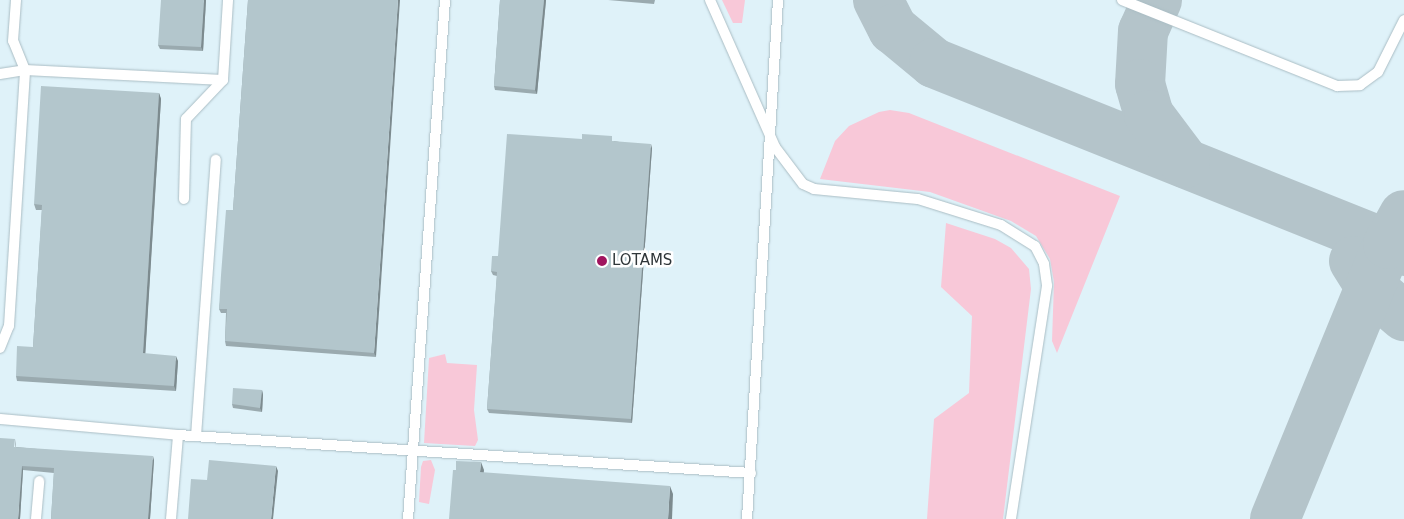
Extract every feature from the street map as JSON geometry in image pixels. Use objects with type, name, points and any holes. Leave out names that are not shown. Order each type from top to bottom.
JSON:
[{"type":"lane","points":[[0,348],[9,326],[25,70],[13,41],[16,0]]},
{"type":"lane","points":[[184,198],[186,119],[223,80],[228,0]]},
{"type":"lane","points":[[408,519],[444,0]]},
{"type":"lane","points":[[710,0],[775,148],[803,184],[814,189],[918,199],[1001,225],[1035,246],[1044,264],[1047,286],[1011,519]]},
{"type":"lane","points":[[747,519],[772,138],[778,0]]},
{"type":"lane","points":[[1122,0],[1337,86],[1360,85],[1378,72],[1404,20]]},
{"type":"lane","points":[[0,74],[25,70],[223,80]]},
{"type":"lane","points":[[196,436],[216,160]]},
{"type":"lane","points":[[0,419],[178,435],[751,473]]},
{"type":"lane","points":[[171,519],[178,435]]},
{"type":"lane","points":[[36,519],[39,480]]},
{"type":"shaded area","points":[[722,0],[745,0],[742,23],[733,23]]},
{"type":"shaded area","points":[[890,110],[909,113],[1120,196],[1057,353],[1052,341],[1054,282],[1050,259],[1036,236],[1011,221],[930,192],[820,179],[835,141],[849,126],[879,112]]},
{"type":"shaded area","points":[[946,223],[995,239],[1011,248],[1029,269],[1031,289],[1003,519],[927,519],[934,419],[969,393],[972,316],[941,287]]},
{"type":"shaded area","points":[[445,354],[447,363],[477,365],[474,410],[478,440],[475,446],[424,443],[429,358]]},
{"type":"shaded area","points":[[431,460],[435,470],[429,504],[419,502],[421,467],[423,461]]},
{"type":"building","points":[[161,0],[204,0],[201,47],[158,45]]},
{"type":"building","points":[[248,0],[398,0],[374,353],[225,341],[227,309],[219,309],[221,275],[226,210],[233,210]]},
{"type":"building","points":[[500,0],[544,0],[535,90],[494,86]]},
{"type":"building","points":[[41,86],[159,93],[143,353],[176,356],[174,386],[16,376],[17,346],[33,347],[42,205],[34,204]]},
{"type":"building","points":[[507,134],[582,139],[582,134],[612,136],[612,141],[651,144],[631,419],[487,409],[497,272],[491,271],[492,256],[498,256]]},
{"type":"building","points":[[233,388],[262,390],[260,408],[232,404]]},
{"type":"building","points":[[0,438],[15,439],[14,447],[153,456],[148,519],[51,519],[54,468],[22,466],[18,519],[0,519]]},
{"type":"building","points":[[209,460],[276,466],[271,519],[188,519],[191,479],[207,480]]},
{"type":"building","points":[[456,461],[481,462],[480,472],[670,486],[668,519],[449,519],[453,470],[456,470]]},
{"type":"taxiway","points":[[878,0],[893,29],[934,63],[1404,251]]},
{"type":"taxiway","points":[[1157,0],[1143,31],[1140,84],[1149,115],[1185,163]]},
{"type":"taxiway","points":[[1275,519],[1388,244],[1404,215]]},
{"type":"taxiway","points":[[1354,261],[1370,287],[1404,316]]},
{"type":"place","name":"LOTAMS","points":[[602,261]]}]
